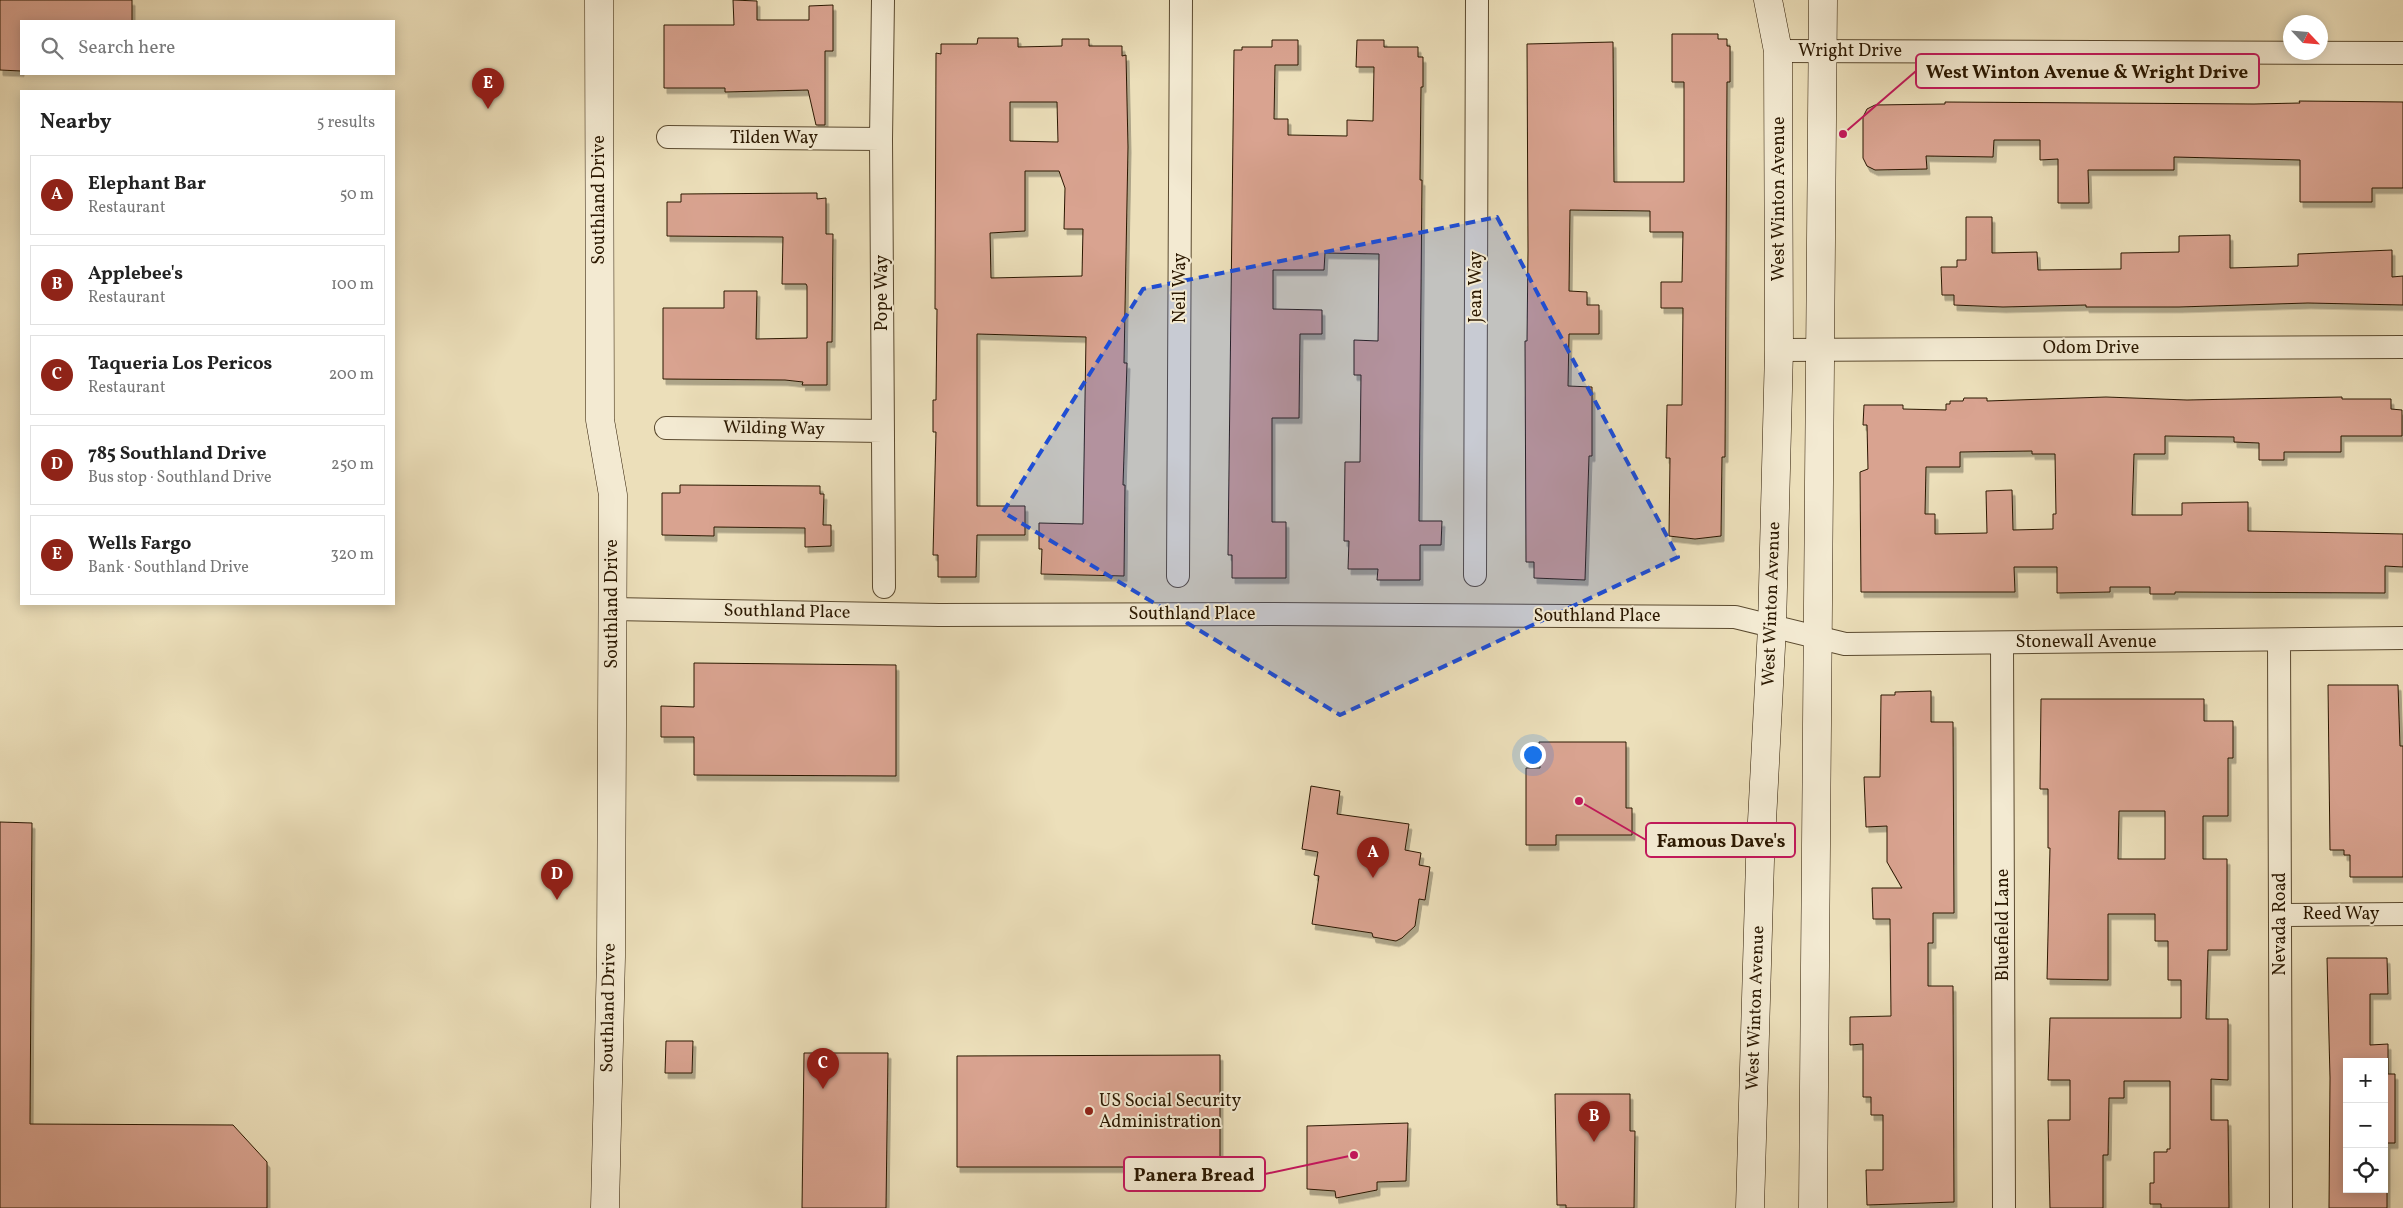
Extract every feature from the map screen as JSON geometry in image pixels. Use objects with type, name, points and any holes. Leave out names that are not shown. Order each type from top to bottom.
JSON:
[{"type":"main road","name":"Southland Drive","points":[[599,0],[600,420],[613,495],[611,948],[605,1208]]},
{"type":"main road","name":"West Winton Avenue","points":[[1750,1208],[1760,870],[1772,627],[1779,350],[1778,51],[1768,0]]},
{"type":"main road","points":[[1813,1208],[1823,0]]},
{"type":"street","name":"Pope Way","points":[[883,0],[881,139],[884,587]]},
{"type":"street","name":"Neil Way","points":[[1178,576],[1181,0]]},
{"type":"street","name":"Jean Way","points":[[1475,575],[1477,0]]},
{"type":"street","name":"Wright Drive","points":[[1778,51],[2403,53]]},
{"type":"street","name":"Tilden Way","points":[[668,137],[881,139]]},
{"type":"street","name":"Odom Drive","points":[[1779,350],[1821,348],[2403,347]]},
{"type":"street","name":"Wilding Way","points":[[666,428],[883,431]]},
{"type":"street","name":"Southland Place","points":[[612,609],[948,615],[1283,614],[1735,617],[1772,627]]},
{"type":"street","name":"Stonewall Avenue","points":[[1772,627],[1845,644],[2279,641],[2403,638]]},
{"type":"street","name":"Nevada Road","points":[[2279,641],[2281,1208]]},
{"type":"street","name":"Bluefield Lane","points":[[2002,643],[2004,1208]]},
{"type":"street","name":"Reed Way","points":[[2280,915],[2403,914]]},
{"type":"highlighted area","points":[[1497,217],[1678,557],[1340,715],[1003,512],[1143,289]]},
{"type":"building","points":[[0,0],[132,0],[132,20],[20,20],[20,71],[0,70]]},
{"type":"building","points":[[733,0],[757,1],[757,20],[809,20],[809,6],[833,5],[833,51],[825,51],[825,125],[816,125],[808,90],[725,92],[725,88],[664,88],[664,25],[734,25]]},
{"type":"building","points":[[1672,34],[1718,34],[1718,39],[1727,39],[1727,46],[1730,46],[1730,82],[1727,82],[1725,457],[1722,457],[1721,536],[1695,539],[1669,536],[1670,458],[1666,458],[1667,405],[1682,405],[1683,308],[1661,308],[1661,282],[1682,282],[1683,232],[1650,232],[1650,211],[1570,210],[1569,291],[1587,292],[1587,305],[1599,305],[1599,334],[1569,334],[1568,386],[1592,387],[1592,456],[1589,456],[1585,580],[1534,578],[1534,562],[1526,562],[1527,44],[1613,42],[1614,182],[1684,182],[1684,82],[1672,82]]},
{"type":"building","points":[[978,38],[1018,38],[1018,47],[1062,46],[1062,39],[1089,39],[1089,46],[1122,46],[1122,56],[1126,55],[1128,147],[1124,363],[1127,363],[1123,485],[1125,485],[1124,576],[1041,574],[1042,549],[1039,549],[1039,523],[1083,524],[1086,337],[977,334],[977,506],[1025,506],[1025,535],[977,535],[976,577],[938,577],[938,555],[933,555],[936,432],[933,432],[933,400],[936,400],[937,309],[935,309],[936,53],[941,54],[941,44],[977,44]],"holes":[[[1010,102],[1057,102],[1058,142],[1010,141]],[[1025,171],[1059,171],[1065,188],[1064,229],[1083,229],[1082,276],[991,278],[990,233],[1025,231]]]},
{"type":"building","points":[[1272,40],[1298,40],[1298,65],[1275,65],[1274,119],[1288,119],[1288,135],[1347,136],[1347,120],[1373,121],[1374,67],[1356,67],[1357,40],[1384,40],[1384,47],[1418,47],[1418,57],[1423,57],[1420,180],[1422,180],[1419,521],[1442,521],[1441,545],[1420,545],[1420,580],[1377,580],[1378,569],[1348,569],[1349,541],[1344,541],[1345,462],[1360,462],[1361,375],[1354,375],[1354,340],[1378,341],[1379,254],[1325,253],[1324,270],[1273,270],[1273,309],[1322,310],[1322,334],[1300,334],[1299,418],[1272,418],[1272,522],[1286,522],[1286,578],[1232,578],[1232,555],[1228,555],[1234,50],[1242,50],[1242,47],[1272,47]]},
{"type":"building","points":[[2299,101],[2403,102],[2403,188],[2372,188],[2372,202],[2300,202],[2300,160],[2174,157],[2174,170],[2088,170],[2089,203],[2058,203],[2058,159],[2040,160],[2040,140],[1994,140],[1993,157],[1926,156],[1927,169],[1875,170],[1867,166],[1863,158],[1863,117],[1867,109],[1875,105],[1945,104],[1945,102],[2254,104],[2300,103]]},
{"type":"building","points":[[817,193],[817,199],[826,198],[826,234],[833,234],[832,342],[827,342],[827,385],[802,385],[803,382],[785,380],[663,379],[663,308],[724,308],[724,291],[757,291],[756,339],[807,338],[807,286],[806,284],[782,284],[783,237],[667,236],[667,202],[681,202],[681,194]]},
{"type":"building","points":[[1966,217],[1992,217],[1992,253],[2037,252],[2038,270],[2121,269],[2121,253],[2179,252],[2179,236],[2230,235],[2230,268],[2298,266],[2298,254],[2392,250],[2392,277],[2403,276],[2403,305],[2308,303],[2179,307],[2086,307],[2086,305],[2003,307],[1954,305],[1954,295],[1942,295],[1941,267],[1957,267],[1957,260],[1966,260]]},
{"type":"building","points":[[2106,397],[2187,400],[2342,397],[2342,399],[2391,399],[2391,409],[2402,410],[2402,436],[2341,436],[2341,452],[2284,452],[2284,460],[2259,460],[2259,443],[2234,442],[2234,437],[2165,436],[2165,454],[2134,454],[2132,515],[2182,515],[2182,503],[2248,502],[2248,531],[2403,534],[2403,567],[2385,566],[2385,593],[2175,592],[2175,594],[2150,594],[2150,587],[2110,587],[2110,592],[2057,593],[2057,567],[2014,567],[2015,592],[1861,592],[1860,472],[1868,469],[1867,425],[1863,425],[1864,405],[1903,405],[1903,409],[1946,410],[1946,404],[1950,404],[1950,401],[1963,401],[1964,398],[1987,398],[1987,401]],"holes":[[[2032,451],[2032,454],[2055,454],[2056,514],[2053,514],[2053,529],[2013,530],[2012,490],[1986,491],[1987,533],[1935,534],[1935,514],[1925,514],[1926,467],[1960,467],[1960,452]]]},
{"type":"building","points":[[680,485],[820,486],[820,494],[824,494],[823,525],[831,525],[831,546],[805,547],[805,528],[714,527],[714,536],[662,535],[662,493],[680,493]]},
{"type":"building","points":[[694,663],[896,665],[896,776],[694,775],[694,737],[661,737],[661,706],[694,707]]},
{"type":"building","points":[[2328,685],[2398,685],[2400,746],[2403,746],[2403,877],[2350,877],[2350,855],[2344,855],[2344,850],[2330,850]]},
{"type":"building","points":[[1931,691],[1931,722],[1953,722],[1954,913],[1933,913],[1933,943],[1928,943],[1928,986],[1953,986],[1954,1202],[1867,1205],[1866,1170],[1883,1170],[1883,1115],[1871,1115],[1871,1097],[1863,1097],[1863,1044],[1850,1045],[1850,1017],[1891,1016],[1890,919],[1873,919],[1872,888],[1902,888],[1887,862],[1887,826],[1866,827],[1864,777],[1880,777],[1881,695],[1895,695],[1895,692]]},
{"type":"building","points":[[2041,699],[2204,699],[2204,721],[2233,721],[2233,758],[2228,758],[2228,816],[2203,816],[2203,859],[2227,859],[2227,950],[2208,950],[2206,1019],[2228,1019],[2228,1080],[2211,1079],[2211,1120],[2228,1120],[2229,1208],[2161,1208],[2161,1204],[2150,1204],[2150,1183],[2154,1183],[2154,1152],[2167,1152],[2167,1149],[2170,1149],[2170,1081],[2124,1081],[2124,1098],[2109,1098],[2108,1155],[2103,1155],[2103,1208],[2050,1208],[2048,1120],[2070,1120],[2070,1080],[2048,1080],[2050,1018],[2181,1018],[2181,980],[2168,980],[2168,941],[2155,941],[2155,914],[2108,914],[2108,980],[2047,979],[2050,848],[2048,848],[2048,789],[2040,789]],"holes":[[[2119,811],[2165,811],[2165,859],[2118,859]]]},
{"type":"building","points":[[1539,742],[1626,742],[1626,808],[1632,808],[1632,835],[1556,835],[1556,845],[1526,845],[1526,768],[1540,768]]},
{"type":"building","points":[[1311,786],[1340,791],[1337,814],[1409,824],[1405,850],[1421,853],[1419,865],[1430,867],[1425,900],[1419,899],[1415,926],[1402,938],[1396,941],[1373,937],[1372,933],[1312,924],[1319,876],[1314,875],[1318,852],[1302,849]]},
{"type":"building","points":[[0,822],[32,823],[30,1124],[233,1125],[267,1162],[267,1208],[0,1208]]},
{"type":"building","points":[[2327,958],[2387,958],[2388,994],[2370,994],[2370,1045],[2388,1044],[2388,1058],[2343,1058],[2343,1193],[2387,1193],[2387,1208],[2329,1208],[2330,1078]]},
{"type":"building","points":[[666,1041],[693,1041],[692,1073],[665,1073]]},
{"type":"building","points":[[804,1053],[888,1053],[886,1208],[802,1208]]},
{"type":"building","name":"US Social Security Administration","points":[[1220,1055],[1220,1167],[957,1167],[957,1056]]},
{"type":"building","points":[[2388,1074],[2395,1074],[2395,1143],[2388,1143]]},
{"type":"building","points":[[1555,1094],[1630,1094],[1630,1131],[1635,1131],[1634,1208],[1566,1208],[1566,1205],[1557,1205]]},
{"type":"building","points":[[1408,1123],[1406,1181],[1377,1182],[1377,1190],[1336,1198],[1335,1191],[1307,1189],[1307,1126]]},
{"type":"place","name":"Wells Fargo","points":[[488,109]]},
{"type":"place","name":"West Winton Avenue & Wright Drive","points":[[1843,134]]},
{"type":"place","name":"Famous Dave's","points":[[1579,801]]},
{"type":"place","name":"Elephant Bar","points":[[1373,878]]},
{"type":"place","name":"785 Southland Drive","points":[[557,900]]},
{"type":"place","name":"Taqueria Los Pericos","points":[[823,1089]]},
{"type":"place","name":"US Social Security Administration","points":[[1089,1111]]},
{"type":"place","name":"Applebee's","points":[[1594,1142]]},
{"type":"place","name":"Panera Bread","points":[[1354,1155]]}]
